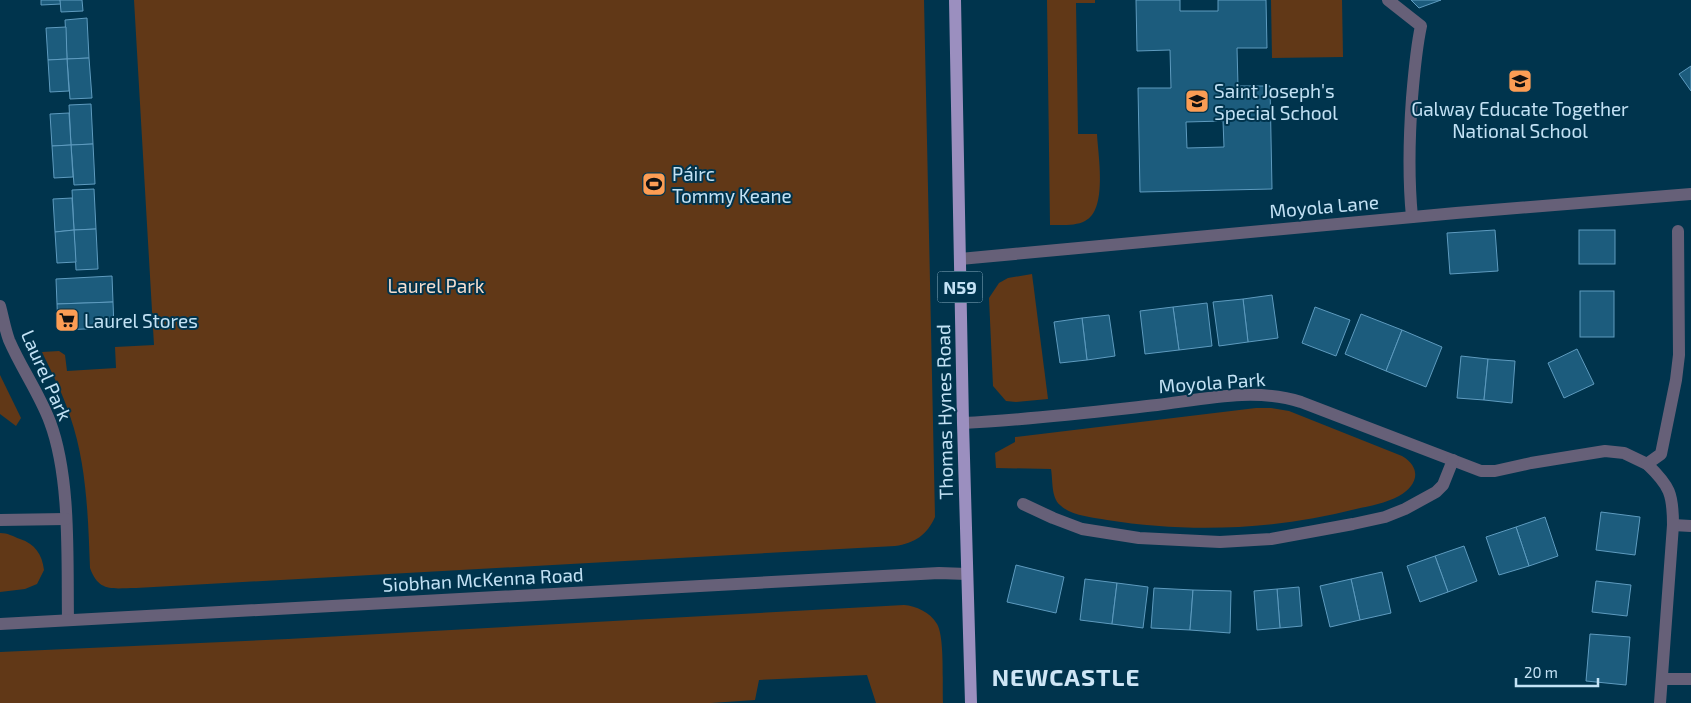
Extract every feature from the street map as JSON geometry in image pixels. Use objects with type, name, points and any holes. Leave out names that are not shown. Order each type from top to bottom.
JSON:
[{"type":"main road","name":"Thomas Hynes Road","points":[[955,0],[963,423],[971,703]]},
{"type":"street","points":[[1388,0],[1421,26],[1418,38],[1410,134],[1409,181],[1412,217]]},
{"type":"street","name":"Moyola Lane","points":[[960,259],[1412,217],[1691,194]]},
{"type":"street","points":[[1647,464],[1661,454],[1676,380],[1685,355],[1678,231]]},
{"type":"street","name":"Laurel Park","points":[[0,306],[8,338],[50,422],[63,481],[66,519],[68,620]]},
{"type":"street","name":"Moyola Park","points":[[963,423],[1104,411],[1234,396],[1264,395],[1286,397],[1301,402],[1480,471],[1495,471],[1604,451],[1616,451],[1631,456],[1647,464],[1667,486],[1672,504],[1673,525],[1660,703]]},
{"type":"street","points":[[1022,504],[1082,529],[1120,536],[1220,542],[1271,539],[1384,517],[1405,509],[1436,492],[1443,485],[1453,460]]},
{"type":"street","points":[[0,520],[66,519]]},
{"type":"street","points":[[1673,525],[1691,526]]},
{"type":"street","name":"Siobhan McKenna Road","points":[[0,624],[939,573],[967,574]]},
{"type":"street","points":[[1662,679],[1691,679]]},
{"type":"green space","name":"Laurel Park","points":[[134,0],[924,0],[935,517],[932,523],[920,537],[909,543],[895,546],[136,588],[114,588],[102,585],[98,582],[90,568],[86,491],[76,435],[64,400],[42,352],[59,351],[65,355],[67,371],[116,368],[115,347],[154,345]]},
{"type":"green space","points":[[1047,0],[1095,0],[1095,3],[1076,3],[1078,134],[1097,134],[1100,168],[1097,206],[1092,215],[1081,223],[1050,225]]},
{"type":"green space","points":[[1271,0],[1342,0],[1343,57],[1272,58]]},
{"type":"green space","points":[[1032,274],[1048,399],[1006,401],[993,386],[989,298],[999,283],[1008,278]]},
{"type":"green space","points":[[0,375],[21,418],[16,426],[0,414]]},
{"type":"green space","points":[[1256,408],[1289,411],[1402,456],[1413,466],[1415,471],[1414,482],[1405,492],[1389,501],[1325,516],[1263,525],[1200,528],[1169,527],[1107,520],[1070,512],[1060,505],[1055,498],[1051,469],[996,468],[995,453],[1015,442],[1015,437]]},
{"type":"green space","points":[[0,533],[25,541],[37,550],[42,559],[44,570],[37,584],[25,589],[0,592]]},
{"type":"green space","points":[[904,605],[922,610],[931,616],[940,630],[943,703],[876,703],[867,675],[759,680],[755,700],[711,703],[0,703],[0,652],[288,639]]},
{"type":"building","points":[[41,0],[60,0],[61,4],[41,5]]},
{"type":"building","points":[[60,0],[82,0],[83,11],[61,12]]},
{"type":"building","points":[[1136,0],[1180,0],[1180,11],[1218,11],[1218,0],[1266,0],[1267,48],[1237,48],[1238,86],[1270,86],[1272,189],[1140,192],[1138,88],[1171,88],[1170,50],[1137,51]],"holes":[[[1223,121],[1224,147],[1187,148],[1186,122]]]},
{"type":"building","points":[[1411,0],[1441,0],[1419,8]]},
{"type":"building","points":[[87,18],[89,58],[67,59],[65,20]]},
{"type":"building","points":[[66,27],[67,59],[48,60],[46,28]]},
{"type":"building","points":[[89,58],[92,98],[70,99],[67,59]]},
{"type":"building","points":[[67,59],[69,91],[50,92],[48,60]]},
{"type":"building","points":[[1691,66],[1691,91],[1679,74]]},
{"type":"building","points":[[91,104],[93,144],[71,145],[69,105]]},
{"type":"building","points":[[69,113],[71,145],[52,146],[50,114]]},
{"type":"building","points":[[93,144],[95,184],[74,185],[71,145]]},
{"type":"building","points":[[71,145],[73,177],[54,178],[52,146]]},
{"type":"building","points":[[94,189],[96,229],[74,230],[72,190]]},
{"type":"building","points":[[72,198],[74,230],[55,232],[53,199]]},
{"type":"building","points":[[96,229],[98,269],[76,270],[74,230]]},
{"type":"building","points":[[74,230],[76,262],[57,263],[55,232]]},
{"type":"building","points":[[1495,230],[1498,271],[1450,274],[1447,233]]},
{"type":"building","points":[[1579,230],[1615,230],[1615,264],[1579,264]]},
{"type":"building","points":[[112,276],[113,302],[57,304],[56,279]]},
{"type":"building","points":[[1580,291],[1614,291],[1614,337],[1580,337]]},
{"type":"building","points":[[1272,295],[1278,338],[1248,342],[1243,299]]},
{"type":"building","points":[[1243,299],[1248,342],[1219,346],[1213,302]]},
{"type":"building","points":[[113,302],[114,328],[58,330],[57,304]]},
{"type":"building","points":[[1207,303],[1212,346],[1179,350],[1173,307]]},
{"type":"building","points":[[1173,307],[1179,350],[1145,354],[1140,311]]},
{"type":"building","points":[[1315,307],[1350,320],[1336,356],[1302,343]]},
{"type":"building","points":[[1361,314],[1402,330],[1386,371],[1345,354]]},
{"type":"building","points":[[1109,315],[1115,356],[1087,360],[1082,318]]},
{"type":"building","points":[[1082,318],[1087,360],[1060,363],[1054,322]]},
{"type":"building","points":[[1402,330],[1442,347],[1426,387],[1386,371]]},
{"type":"building","points":[[1577,349],[1594,384],[1564,398],[1548,363]]},
{"type":"building","points":[[1461,356],[1488,359],[1484,400],[1457,398]]},
{"type":"building","points":[[1488,359],[1515,361],[1512,403],[1484,400]]},
{"type":"building","points":[[1601,512],[1640,517],[1635,555],[1596,550]]},
{"type":"building","points":[[1545,517],[1558,556],[1529,566],[1516,527]]},
{"type":"building","points":[[1516,527],[1529,566],[1499,575],[1486,537]]},
{"type":"building","points":[[1464,546],[1477,581],[1448,592],[1435,556]]},
{"type":"building","points":[[1435,556],[1448,592],[1420,602],[1407,566]]},
{"type":"building","points":[[1016,565],[1064,577],[1056,613],[1007,602]]},
{"type":"building","points":[[1382,572],[1391,613],[1360,620],[1351,579]]},
{"type":"building","points":[[1085,579],[1117,583],[1112,624],[1080,620]]},
{"type":"building","points":[[1351,579],[1360,620],[1330,627],[1320,586]]},
{"type":"building","points":[[1596,581],[1631,585],[1627,616],[1592,612]]},
{"type":"building","points":[[1117,583],[1148,587],[1143,628],[1112,624]]},
{"type":"building","points":[[1299,587],[1302,626],[1280,628],[1277,589]]},
{"type":"building","points":[[1154,588],[1193,590],[1190,630],[1151,628]]},
{"type":"building","points":[[1277,589],[1280,628],[1257,630],[1254,591]]},
{"type":"building","points":[[1193,590],[1231,591],[1230,633],[1190,630]]},
{"type":"building","points":[[1590,634],[1630,637],[1626,685],[1586,681]]},
{"type":"place","name":"Galway Educate Together National School","points":[[1520,81]]},
{"type":"place","name":"Saint Joseph's Special School","points":[[1197,101]]},
{"type":"place","name":"Páirc Tommy Keane","points":[[654,184]]},
{"type":"place","name":"Laurel Stores","points":[[67,320]]},
{"type":"district","name":"NEWCASTLE","points":[[1066,676]]}]
